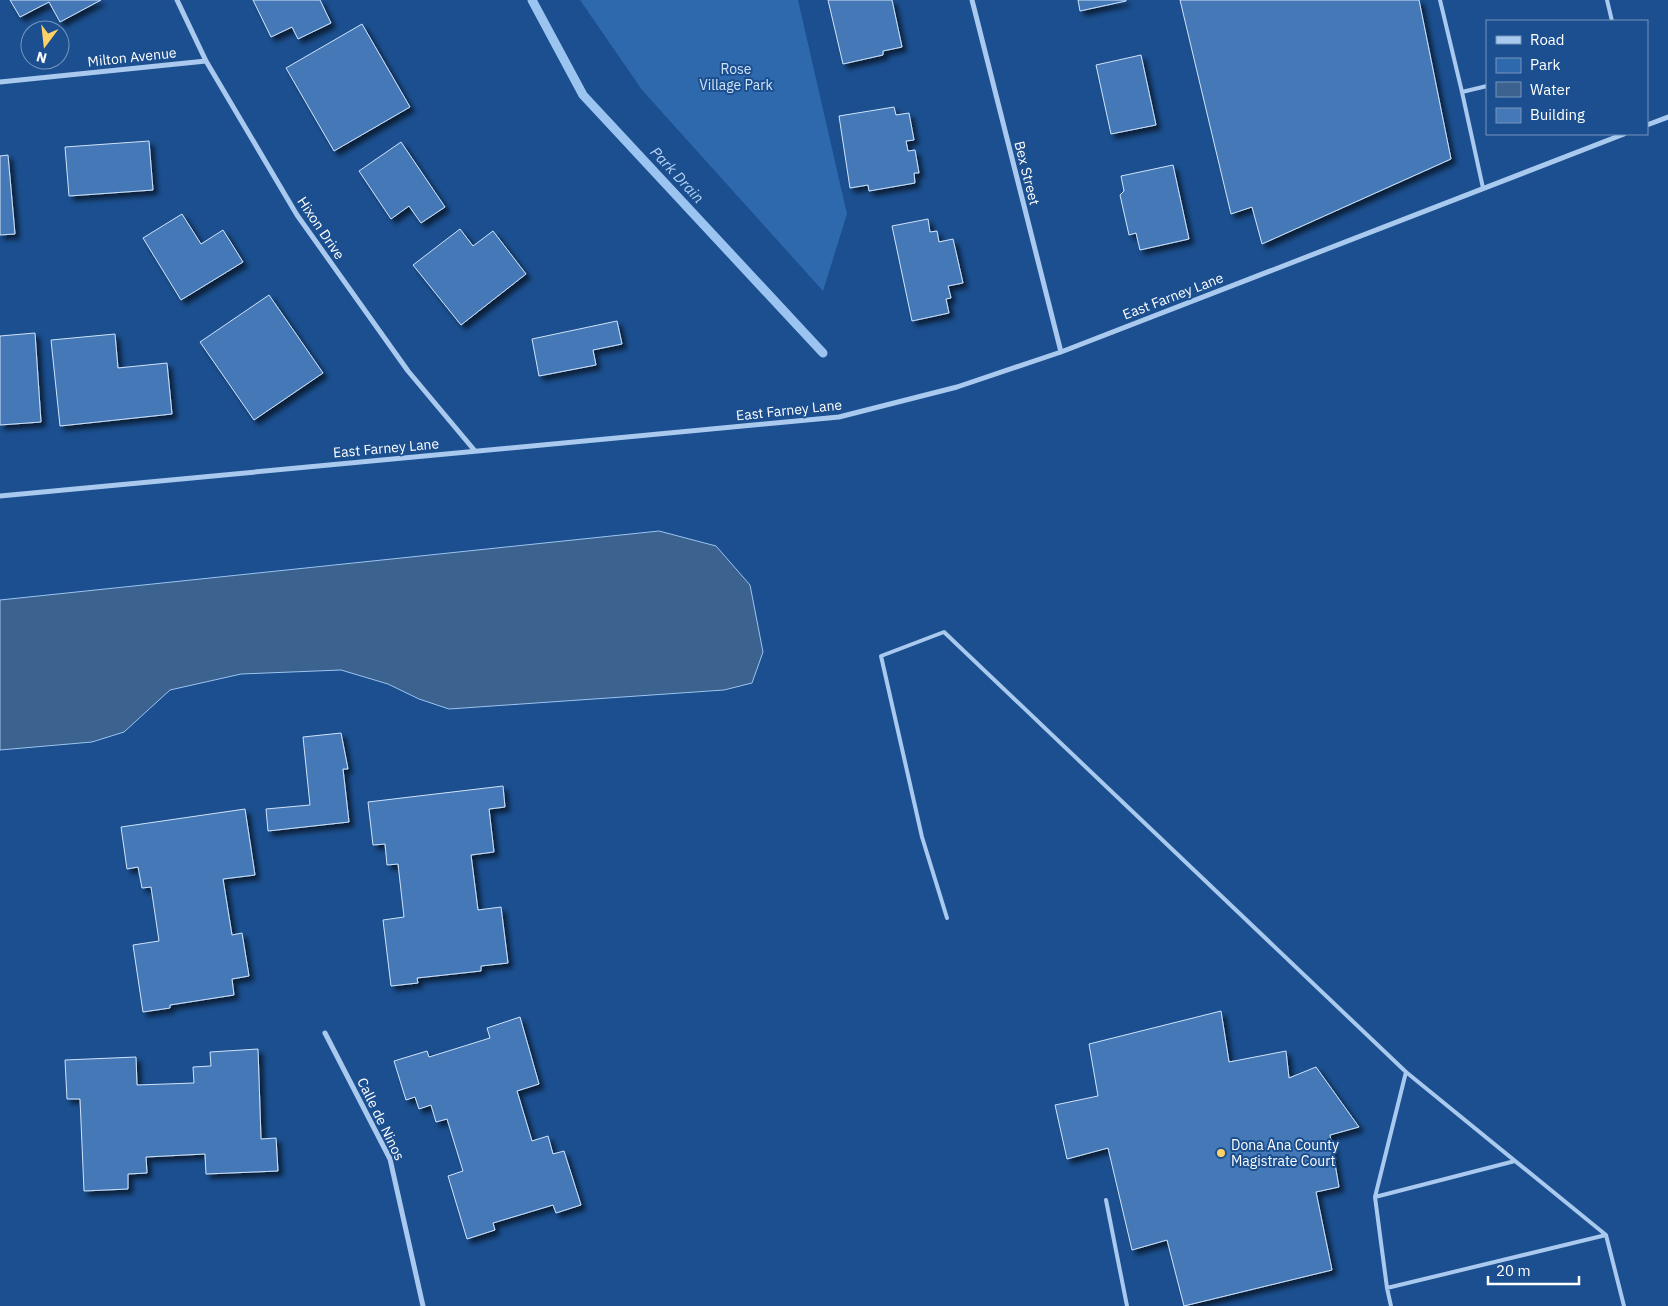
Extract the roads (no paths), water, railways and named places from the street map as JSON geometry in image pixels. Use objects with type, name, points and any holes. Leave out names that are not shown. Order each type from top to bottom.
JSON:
[{"type":"street","name":"Hixon Drive","points":[[177,0],[206,61],[298,215],[408,371],[475,451]]},
{"type":"street","name":"Bex Street","points":[[972,0],[1061,352]]},
{"type":"street","name":"Milton Avenue","points":[[0,82],[206,61]]},
{"type":"street","points":[[1648,125],[1668,117]]},
{"type":"street","name":"East Farney Lane","points":[[0,496],[839,417],[957,387],[1061,352],[1621,135]]},
{"type":"street","name":"Calle de Ninos","points":[[325,1033],[390,1159],[423,1306]]},
{"type":"lane","points":[[1440,0],[1484,188]]},
{"type":"lane","points":[[1607,0],[1612,20]]},
{"type":"lane","points":[[1462,92],[1486,86]]},
{"type":"lane","points":[[947,918],[922,837],[881,656],[944,632],[1406,1072],[1606,1235],[1624,1306]]},
{"type":"lane","points":[[1391,1306],[1375,1198],[1406,1072]]},
{"type":"lane","points":[[1375,1198],[1515,1161]]},
{"type":"lane","points":[[1106,1200],[1127,1306]]},
{"type":"lane","points":[[1387,1288],[1606,1235]]},
{"type":"water","points":[[659,531],[716,546],[750,585],[763,652],[752,683],[724,690],[449,709],[419,699],[388,684],[341,670],[241,674],[170,690],[124,732],[92,742],[0,750],[0,600]]},
{"type":"waterway","name":"Park Drain","points":[[532,0],[583,95],[823,353]]},
{"type":"place","name":"Dona Ana County Magistrate Court","points":[[1221,1153]]},
{"type":"park label","name":"Rose Village Park","points":[[736,78]]}]
